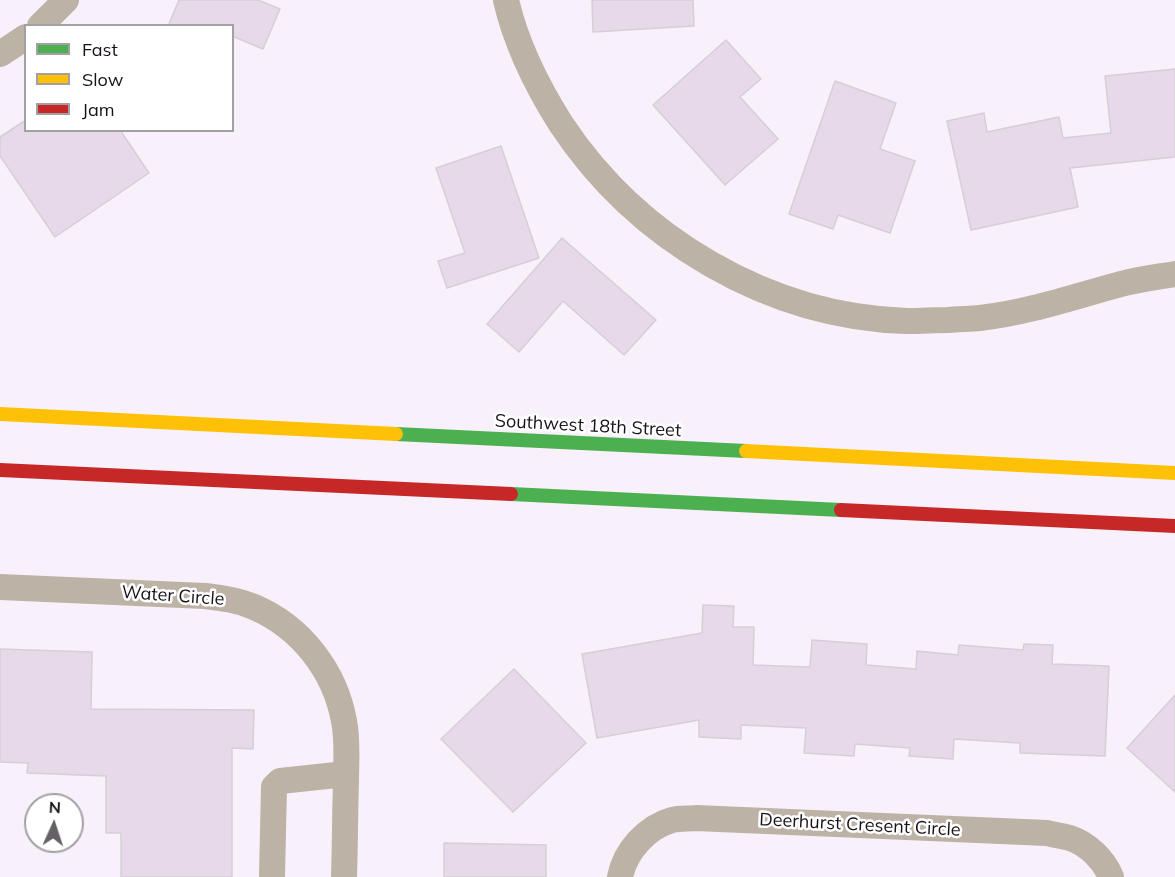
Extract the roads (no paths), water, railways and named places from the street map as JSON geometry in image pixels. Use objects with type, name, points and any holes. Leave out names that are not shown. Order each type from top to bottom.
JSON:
[{"type":"main road","name":"Southwest 18th Street","points":[[0,414],[1175,473]]},
{"type":"main road","points":[[0,470],[1175,525]]},
{"type":"street","points":[[42,24],[66,0]]},
{"type":"street","points":[[506,0],[519,42],[533,75],[550,107],[592,166],[630,205],[672,240],[734,277],[767,291],[827,310],[872,318],[908,321],[970,319],[1016,312],[1125,283],[1175,274]]},
{"type":"street","points":[[0,54],[24,38]]},
{"type":"street","name":"Water Circle","points":[[0,587],[230,599],[254,607],[277,619],[297,634],[328,674],[339,698],[345,723],[344,877]]},
{"type":"street","points":[[272,877],[274,787],[280,781],[346,774]]},
{"type":"street","name":"Deerhurst Cresent Circle","points":[[620,877],[633,847],[651,831],[672,820],[696,818],[1047,833],[1071,838],[1092,850],[1108,869],[1111,877]]}]
